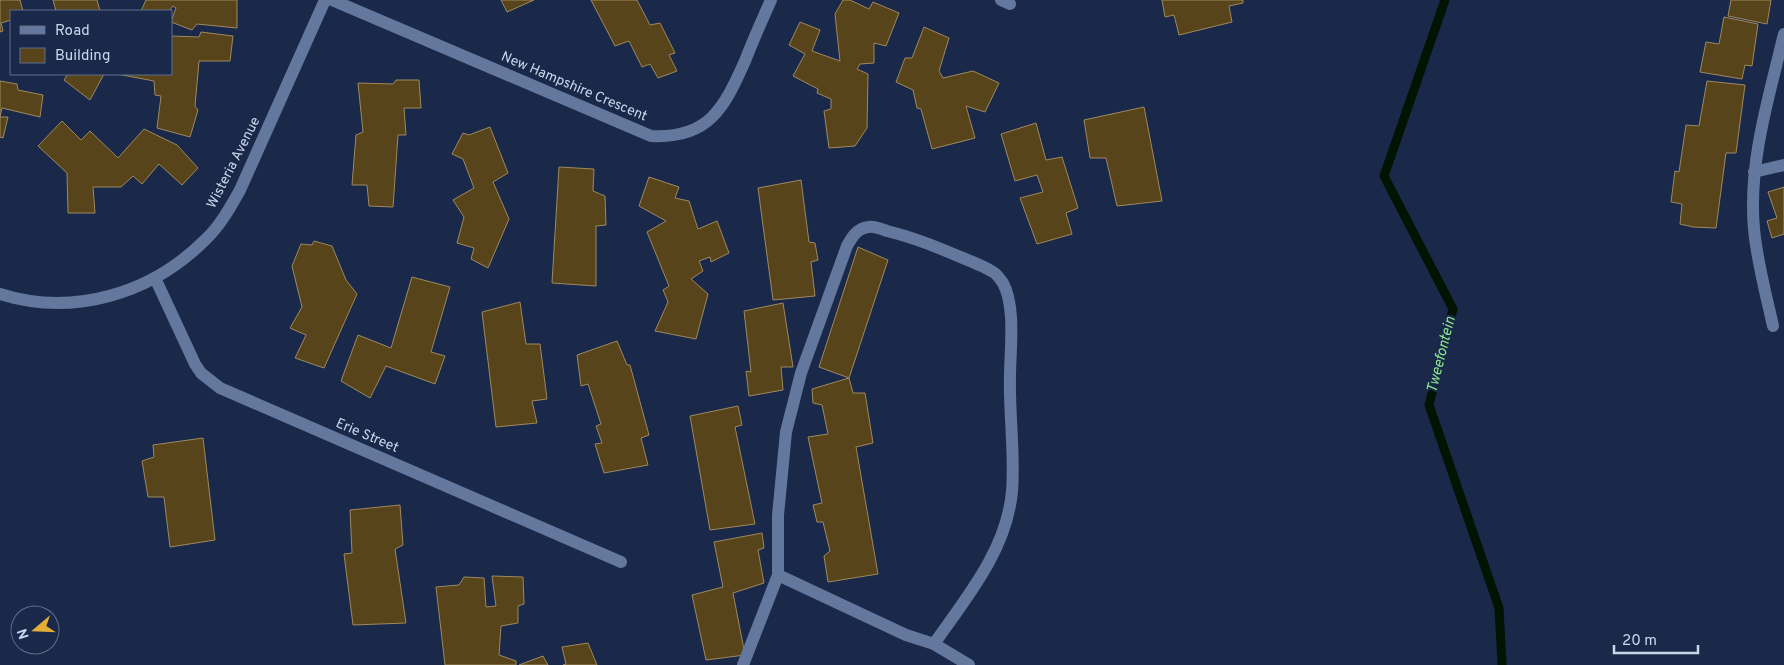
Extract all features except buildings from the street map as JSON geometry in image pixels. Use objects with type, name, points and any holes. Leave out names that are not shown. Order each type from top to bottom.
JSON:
[{"type":"street","name":"Wisteria Avenue","points":[[0,294],[26,300],[63,304],[99,299],[122,292],[155,278],[184,258],[205,240],[224,218],[240,190],[325,0]]},
{"type":"street","name":"New Hampshire Crescent","points":[[332,0],[651,136],[689,132],[716,114],[732,91],[771,0]]},
{"type":"street","points":[[1773,326],[1758,258],[1754,227],[1754,172],[1760,136],[1784,34]]},
{"type":"street","points":[[1754,172],[1784,165]]},
{"type":"street","points":[[743,665],[778,574],[778,515],[786,432],[801,373],[847,246],[854,235],[861,229],[870,226],[917,239],[982,265],[995,273],[1003,284],[1008,299],[1011,321],[1012,491],[1007,518],[1000,540],[980,576],[934,644]]},
{"type":"street","name":"Erie Street","points":[[155,278],[195,364],[201,373],[220,388],[621,562]]},
{"type":"street","points":[[778,574],[906,636],[934,644],[969,665]]},
{"type":"waterway","name":"Tweefontein","points":[[1445,0],[1384,176],[1453,309],[1429,405],[1499,608],[1502,665]]}]
